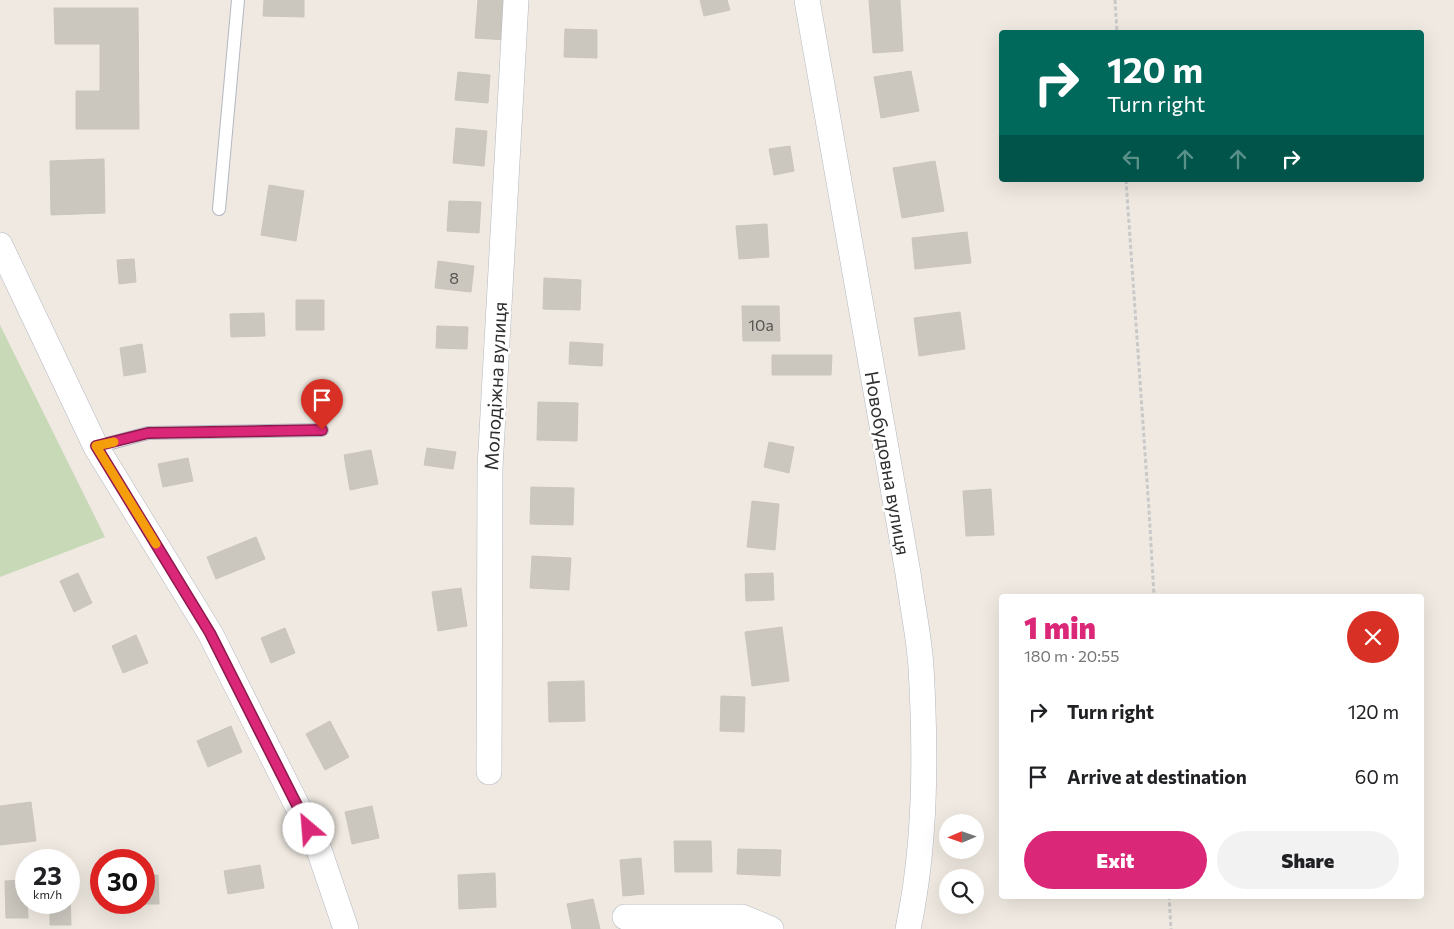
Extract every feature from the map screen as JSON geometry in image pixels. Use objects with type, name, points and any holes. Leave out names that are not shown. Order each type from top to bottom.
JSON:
[{"type":"street","name":"Молодіжна вулиця","points":[[489,772],[490,468],[516,0]]},
{"type":"street","name":"Новобудовна вулиця","points":[[807,0],[906,563],[921,665],[924,791],[915,898],[908,929]]},
{"type":"street","points":[[0,245],[96,446],[210,633],[318,847],[346,929]]},
{"type":"street","points":[[625,917],[742,917],[771,929]]},
{"type":"lane","points":[[219,209],[238,0]]},
{"type":"lane","points":[[96,446],[148,433],[322,430]]},
{"type":"path","points":[[1115,0],[1117,30]]},
{"type":"path","points":[[1126,182],[1154,594]]},
{"type":"path","points":[[1169,899],[1171,929]]},
{"type":"green space","points":[[0,325],[105,537],[0,577]]},
{"type":"building","points":[[264,0],[304,0],[304,17],[263,16]]},
{"type":"building","points":[[478,0],[510,0],[507,40],[475,38]]},
{"type":"building","points":[[700,0],[727,0],[730,10],[704,16]]},
{"type":"building","points":[[869,0],[900,0],[903,51],[873,53]]},
{"type":"building","points":[[54,8],[138,8],[139,129],[76,129],[76,91],[100,91],[100,44],[55,44]]},
{"type":"building","points":[[565,29],[597,30],[597,58],[564,57]]},
{"type":"building","points":[[911,71],[919,111],[881,118],[874,77]]},
{"type":"building","points":[[458,72],[490,75],[488,103],[455,100]]},
{"type":"building","points":[[456,128],[487,131],[484,166],[453,163]]},
{"type":"building","points":[[790,146],[794,171],[774,175],[769,149]]},
{"type":"building","points":[[104,159],[105,213],[51,215],[50,161]]},
{"type":"building","points":[[935,161],[944,211],[902,218],[893,168]]},
{"type":"building","points":[[269,185],[304,191],[296,241],[261,235]]},
{"type":"building","points":[[449,201],[481,202],[479,233],[447,231]]},
{"type":"building","points":[[767,224],[769,257],[739,259],[736,226]]},
{"type":"building","points":[[967,232],[971,263],[915,269],[912,238]]},
{"type":"building","points":[[134,259],[136,282],[119,284],[117,260]]},
{"type":"building","points":[[438,261],[474,266],[471,292],[435,288]]},
{"type":"building","points":[[544,278],[581,280],[580,310],[543,309]]},
{"type":"building","points":[[296,300],[324,300],[324,330],[296,330]]},
{"type":"building","points":[[742,306],[779,306],[780,341],[743,341]]},
{"type":"building","points":[[960,312],[965,349],[919,356],[914,318]]},
{"type":"building","points":[[264,313],[265,336],[231,337],[230,314]]},
{"type":"building","points":[[437,326],[468,327],[467,349],[436,348]]},
{"type":"building","points":[[570,342],[603,344],[602,366],[569,364]]},
{"type":"building","points":[[142,344],[146,372],[124,376],[120,348]]},
{"type":"building","points":[[772,355],[832,355],[831,375],[772,375]]},
{"type":"building","points":[[538,402],[578,403],[577,441],[537,440]]},
{"type":"building","points":[[769,442],[794,447],[789,473],[764,467]]},
{"type":"building","points":[[427,448],[456,452],[453,469],[424,465]]},
{"type":"building","points":[[371,450],[378,484],[350,490],[344,455]]},
{"type":"building","points":[[188,458],[193,481],[163,487],[158,464]]},
{"type":"building","points":[[531,487],[574,488],[573,525],[530,524]]},
{"type":"building","points":[[991,489],[994,535],[966,536],[963,491]]},
{"type":"building","points":[[752,501],[779,504],[775,550],[747,547]]},
{"type":"building","points":[[256,537],[265,559],[216,579],[207,557]]},
{"type":"building","points":[[532,556],[571,558],[569,590],[530,588]]},
{"type":"building","points":[[78,573],[92,603],[74,612],[60,581]]},
{"type":"building","points":[[773,573],[774,600],[746,601],[745,574]]},
{"type":"building","points":[[461,588],[467,626],[438,631],[432,592]]},
{"type":"building","points":[[782,627],[789,681],[752,686],[745,632]]},
{"type":"building","points":[[285,628],[295,653],[271,663],[261,638]]},
{"type":"building","points":[[136,635],[148,663],[123,673],[112,646]]},
{"type":"building","points":[[584,681],[585,721],[549,722],[548,682]]},
{"type":"building","points":[[721,696],[745,697],[744,732],[720,731]]},
{"type":"building","points":[[330,721],[349,757],[325,770],[306,734]]},
{"type":"building","points":[[231,726],[242,752],[208,767],[197,741]]},
{"type":"building","points":[[31,802],[36,841],[0,845],[0,806]]},
{"type":"building","points":[[372,806],[379,838],[352,844],[345,812]]},
{"type":"building","points":[[674,841],[711,841],[712,872],[675,872]]},
{"type":"building","points":[[738,849],[781,850],[780,876],[737,874]]},
{"type":"building","points":[[641,858],[644,894],[623,896],[620,860]]},
{"type":"building","points":[[260,865],[264,888],[228,894],[224,871]]},
{"type":"building","points":[[495,873],[496,907],[459,909],[458,875]]},
{"type":"building","points":[[155,875],[158,875],[159,904],[155,904]]},
{"type":"building","points":[[5,881],[15,881],[15,914],[28,914],[28,918],[6,918]]},
{"type":"building","points":[[593,899],[600,929],[572,929],[567,904]]},
{"type":"building","points":[[50,914],[71,914],[71,925],[50,925]]},
{"type":"slow traffic","points":[[114,442],[96,446],[156,544]]},
{"type":"route","points":[[309,829],[210,633],[96,446],[148,433],[322,430]]}]
